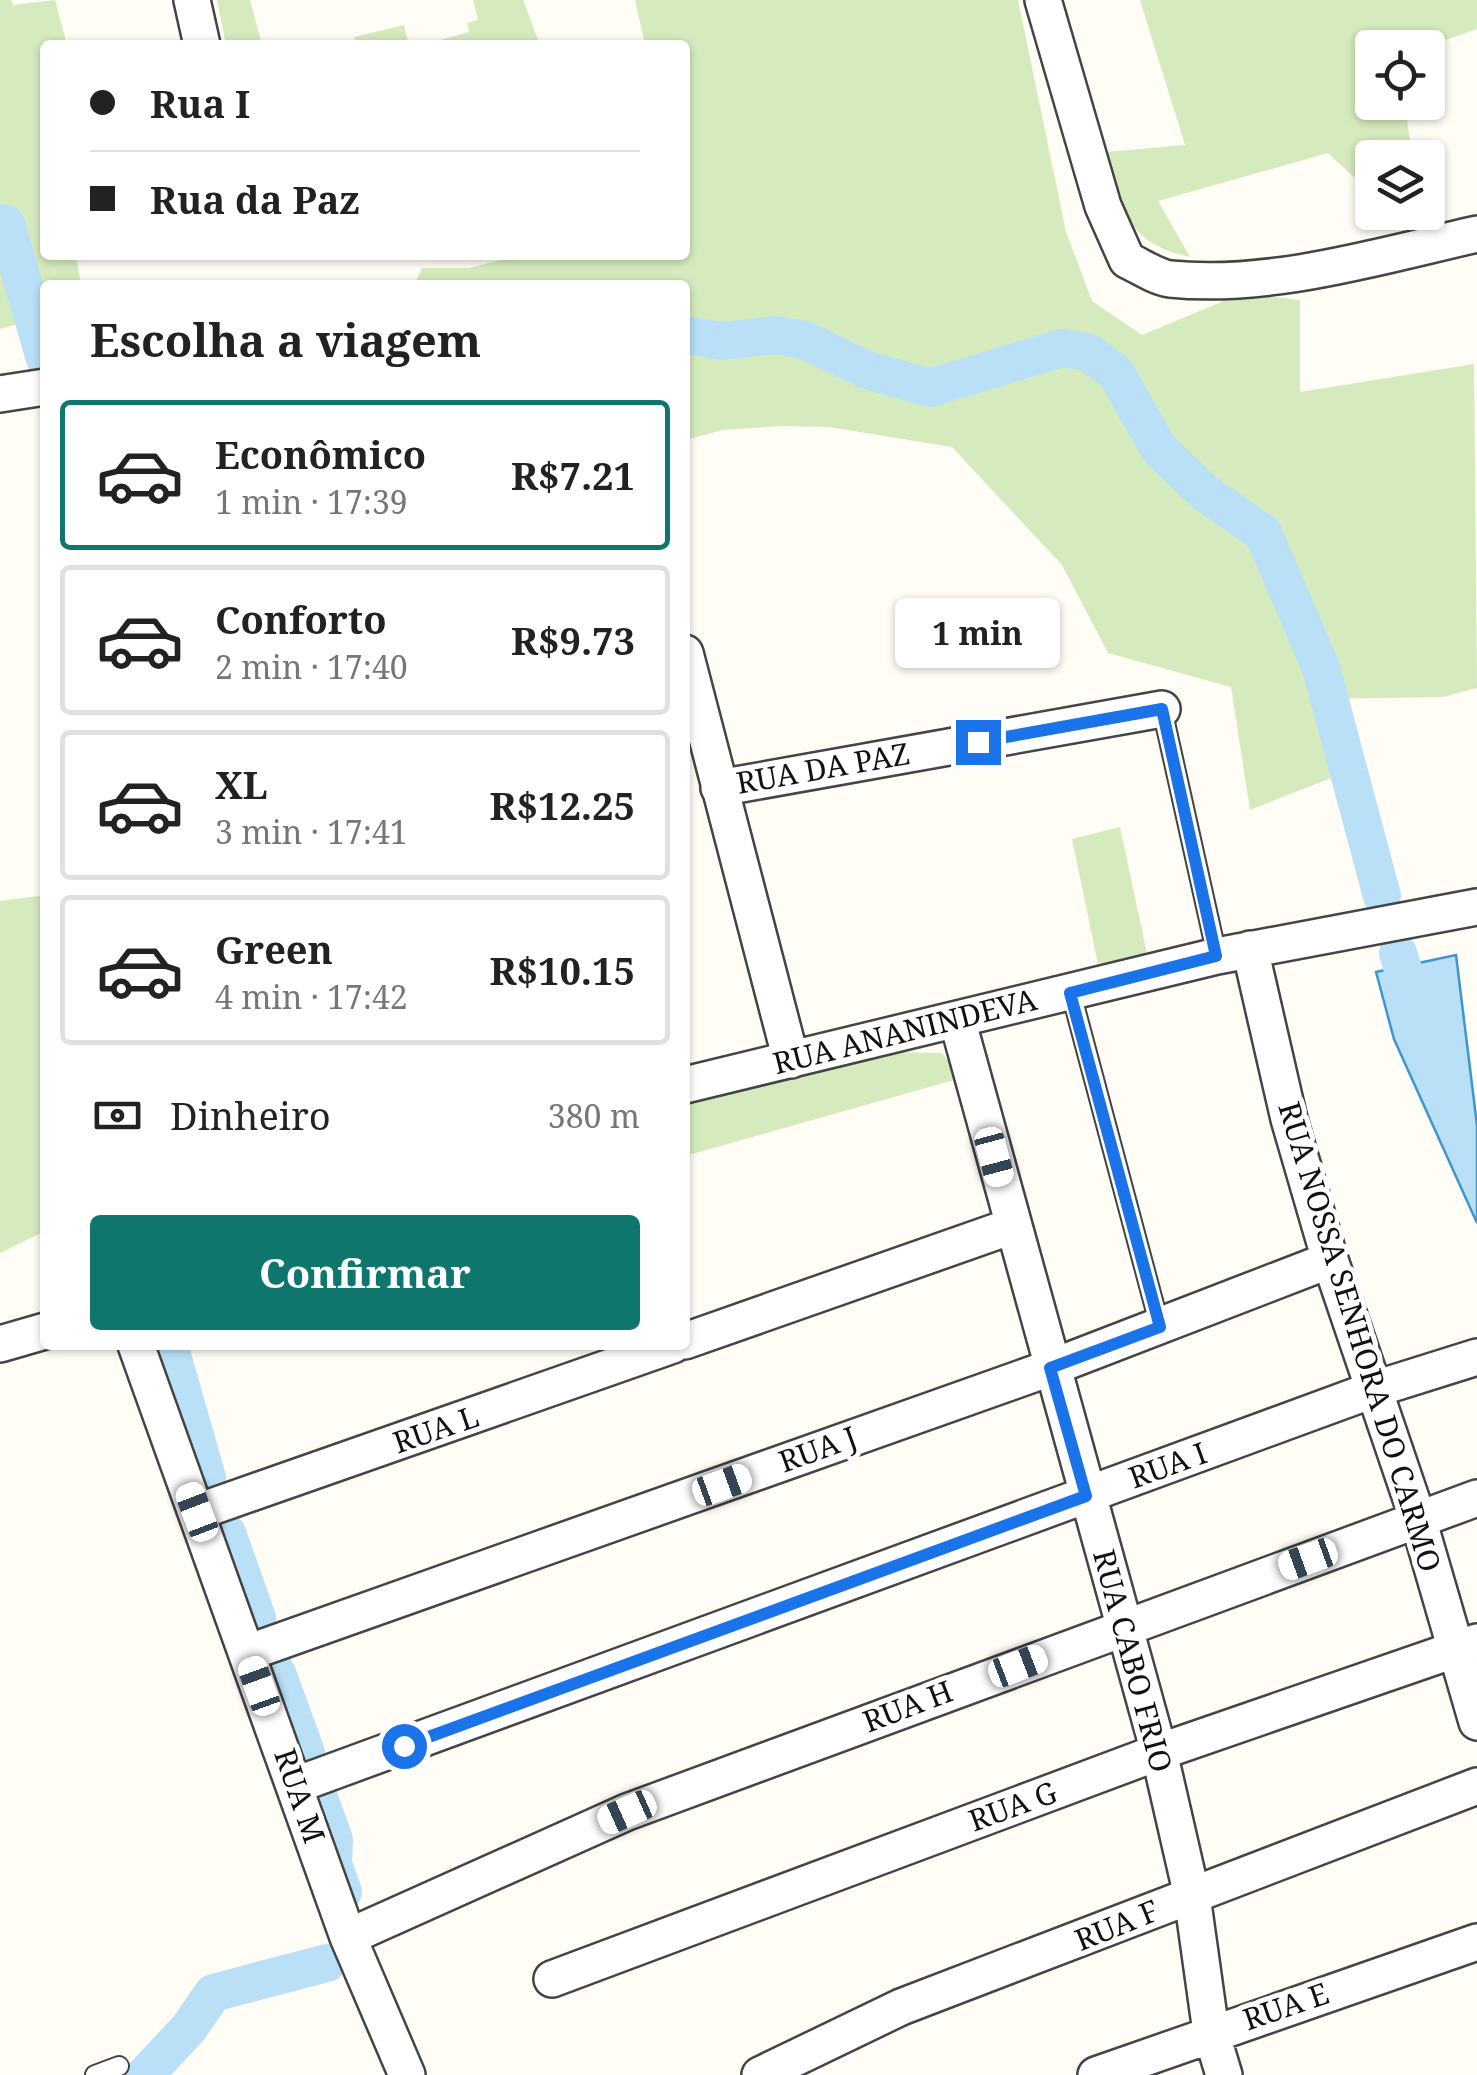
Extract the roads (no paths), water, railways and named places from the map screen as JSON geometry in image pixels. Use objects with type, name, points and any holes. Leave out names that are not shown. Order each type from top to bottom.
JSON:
[{"type":"street","points":[[192,0],[201,40]]},
{"type":"street","points":[[1043,0],[1103,206],[1128,260],[1166,278],[1220,278],[1299,270],[1477,234]]},
{"type":"street","points":[[0,394],[40,387]]},
{"type":"street","name":"RUA DA PAZ","points":[[690,672],[791,1060]]},
{"type":"street","name":"RUA DA PAZ","points":[[720,788],[1162,709]]},
{"type":"street","name":"RUA ANANINDEVA","points":[[690,1084],[1233,953],[1477,906]]},
{"type":"street","name":"RUA NOSSA SENHORA DO CARMO","points":[[1233,953],[1289,1119],[1330,1260],[1418,1519],[1466,1646],[1477,1722]]},
{"type":"street","name":"RUA CABO FRIO","points":[[956,1019],[1159,1752],[1192,1896],[1211,2032],[1224,2075]]},
{"type":"street","points":[[690,1339],[1012,1226]]},
{"type":"street","name":"RUA J","points":[[247,1653],[1050,1368],[1330,1260]]},
{"type":"street","points":[[0,1344],[40,1332]]},
{"type":"street","name":"RUA M","points":[[138,1350],[348,1937],[407,2075]]},
{"type":"street","name":"RUA L","points":[[197,1512],[659,1350]]},
{"type":"street","name":"RUA I","points":[[296,1785],[1375,1389],[1477,1356]]},
{"type":"street","name":"RUA H","points":[[348,1937],[627,1812],[1477,1498]]},
{"type":"street","name":"RUA G","points":[[552,1978],[1159,1752],[1466,1646]]},
{"type":"street","name":"RUA F","points":[[760,2075],[901,2006],[1477,1786]]},
{"type":"street","name":"RUA E","points":[[1096,2075],[1477,1942]]},
{"type":"lane","points":[[1162,709],[1233,953]]},
{"type":"lane","points":[[1070,993],[1160,1327]]},
{"type":"lane","points":[[94,2075],[119,2066]]},
{"type":"water","points":[[1456,955],[1477,1125],[1477,1223],[1394,1039],[1376,972]]},
{"type":"waterway","points":[[0,223],[6,224],[40,342]]},
{"type":"waterway","points":[[690,336],[723,341],[775,335],[804,340],[867,370],[930,388],[1062,348],[1088,352],[1116,373],[1159,449],[1205,493],[1263,533],[1321,668],[1382,896]]},
{"type":"waterway","points":[[1398,953],[1417,1016]]},
{"type":"waterway","points":[[170,1350],[207,1478]]},
{"type":"waterway","points":[[227,1533],[257,1618]]},
{"type":"waterway","points":[[277,1673],[306,1753]]},
{"type":"waterway","points":[[316,1790],[334,1840],[333,1864],[343,1892]]},
{"type":"waterway","points":[[145,2075],[189,2028],[213,1993],[327,1963]]}]
